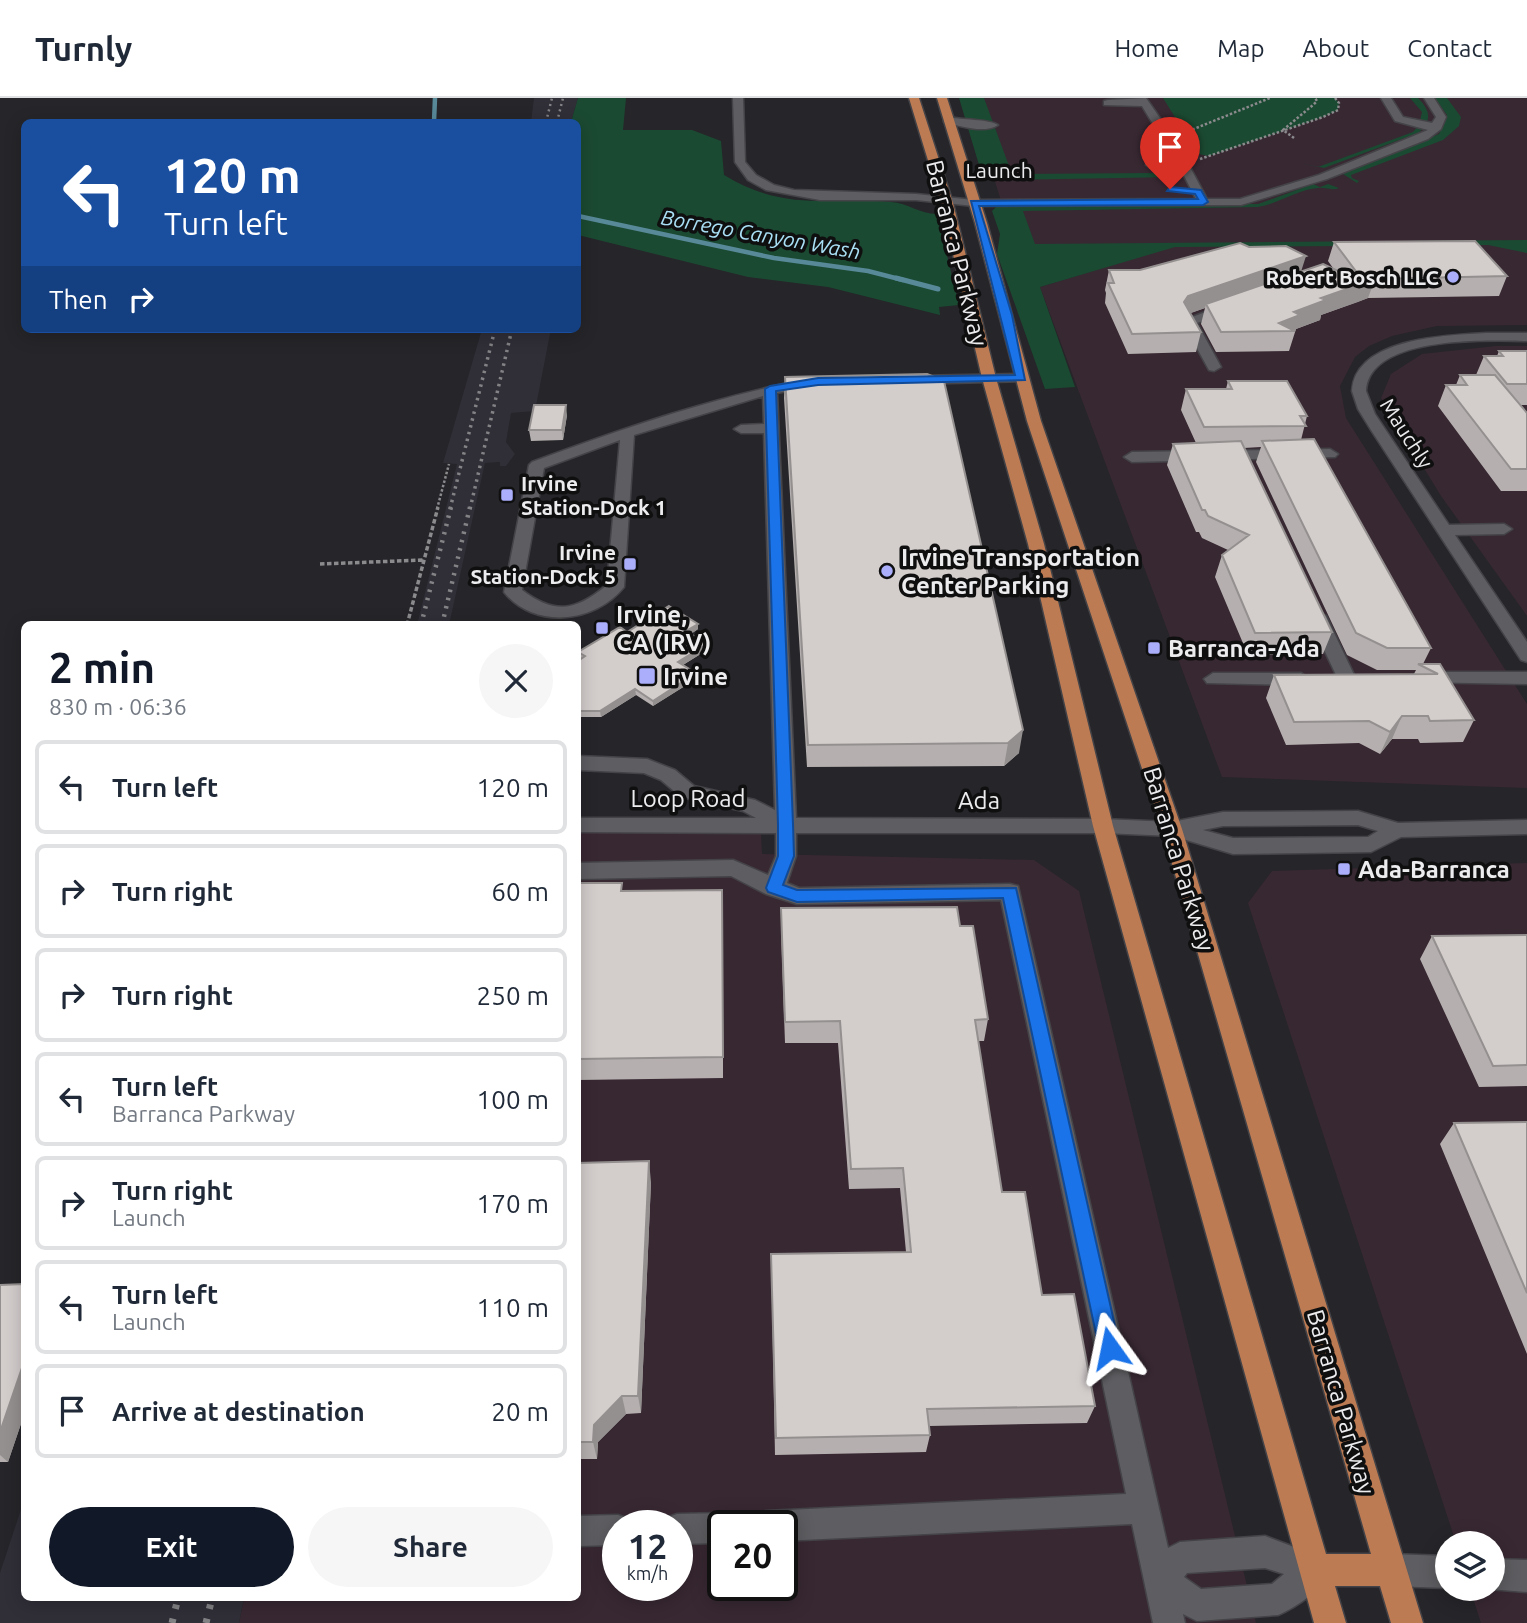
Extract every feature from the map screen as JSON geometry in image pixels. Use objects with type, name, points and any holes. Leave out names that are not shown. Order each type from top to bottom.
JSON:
[{"type":"main road","name":"Barranca Parkway","points":[[914,98],[947,203],[989,378],[1036,544],[1103,826],[1330,1623]]},
{"type":"main road","name":"Barranca Parkway","points":[[942,98],[1007,315],[1021,378],[1172,829],[1406,1623]]},
{"type":"main road","points":[[1315,1570],[1391,1570]]},
{"type":"street","points":[[738,98],[739,161],[750,176],[768,186],[816,197],[916,197]]},
{"type":"street","points":[[1386,98],[1399,119],[1437,127],[1440,112],[1429,98]]},
{"type":"street","points":[[1108,103],[1142,100],[1171,141],[1201,197]]},
{"type":"street","points":[[948,120],[971,125],[993,125]]},
{"type":"street","name":"Launch","points":[[1170,189],[1201,197],[1241,202],[1275,193],[1423,137],[1437,127]]},
{"type":"street","points":[[1151,165],[1184,165]]},
{"type":"street","name":"Launch","points":[[916,197],[943,189],[983,189]]},
{"type":"street","name":"Launch","points":[[916,197],[947,203],[1201,197]]},
{"type":"street","points":[[1214,367],[1189,321],[1240,303]]},
{"type":"street","name":"Mauchly","points":[[1527,337],[1468,337],[1415,344],[1375,362],[1365,373],[1359,386],[1367,410],[1527,656]]},
{"type":"street","points":[[896,380],[1021,378]]},
{"type":"street","points":[[627,434],[628,449],[615,587],[587,608],[567,613],[550,613],[527,604],[513,592],[537,465],[627,434],[770,389],[831,381]]},
{"type":"street","points":[[770,389],[784,548],[786,856],[774,888]]},
{"type":"street","points":[[741,429],[772,428]]},
{"type":"street","points":[[1132,457],[1245,461],[1330,454]]},
{"type":"street","points":[[1446,530],[1504,530]]},
{"type":"street","points":[[1213,680],[1353,679],[1312,604]]},
{"type":"street","points":[[1397,678],[1527,678]]},
{"type":"street","name":"Loop Road","points":[[581,764],[647,766],[668,775],[688,792],[748,805],[786,824]]},
{"type":"street","name":"Ada","points":[[786,824],[1103,826],[1172,829],[1233,846],[1371,844],[1398,830],[1527,827]]},
{"type":"street","name":"Loop Road","points":[[581,825],[786,824]]},
{"type":"street","points":[[581,871],[733,869],[797,896],[1010,892],[1169,1623]]},
{"type":"street","points":[[798,1524],[1145,1508]]},
{"type":"street","points":[[581,1531],[602,1530]]},
{"type":"street","points":[[1160,1580],[1180,1558],[1265,1552],[1315,1570]]},
{"type":"street","points":[[1160,1580],[1198,1605],[1278,1599],[1315,1570]]},
{"type":"street","points":[[1391,1570],[1435,1572]]},
{"type":"street","points":[[1505,1575],[1527,1576]]},
{"type":"path","points":[[1171,141],[1193,127],[1270,98]]},
{"type":"path","points":[[1283,130],[1291,121],[1307,113],[1317,101],[1315,98]]},
{"type":"path","points":[[1184,165],[1338,110],[1339,103],[1335,98]]},
{"type":"path","points":[[1283,130],[1294,138]]},
{"type":"path","points":[[408,621],[449,464]]},
{"type":"path","points":[[320,564],[424,560]]},
{"type":"shaded area","points":[[534,98],[578,98],[572,119],[531,119]]},
{"type":"shaded area","points":[[968,98],[1527,98],[1527,325],[1437,326],[1392,336],[1369,346],[1355,357],[1340,386],[1346,418],[1527,704],[1527,788],[1222,777],[1040,287],[1172,247],[1016,247]]},
{"type":"shaded area","points":[[481,333],[550,333],[535,411],[511,413],[506,442],[515,454],[506,466],[500,466],[500,462],[485,463],[450,621],[418,621],[457,464],[443,463]]},
{"type":"shaded area","points":[[1496,346],[1527,346],[1527,616],[1441,496],[1381,398],[1391,374],[1422,354]]},
{"type":"shaded area","points":[[581,833],[761,833],[762,854],[1034,860],[1079,891],[1256,1623],[239,1623],[243,1601],[581,1601]]},
{"type":"shaded area","points":[[1527,863],[1527,1623],[1481,1623],[1474,1601],[1505,1601],[1505,1531],[1452,1531],[1248,903],[1272,871]]},
{"type":"shaded area","points":[[21,1509],[21,1601],[243,1601],[239,1623],[0,1623],[0,1573]]},
{"type":"green space","points":[[578,98],[626,98],[623,130],[692,130],[721,141],[724,175],[746,187],[767,194],[806,200],[891,202],[937,214],[959,305],[939,307],[940,315],[828,287],[748,277],[581,236],[581,119],[572,119]]},
{"type":"green space","points":[[959,98],[984,98],[1012,174],[1155,173],[1145,154],[1155,154],[1159,148],[1163,149],[1178,177],[997,180],[982,175]]},
{"type":"green space","points":[[1163,98],[1335,98],[1339,103],[1338,110],[1323,117],[1209,156],[1198,154]]},
{"type":"green space","points":[[1410,98],[1418,98],[1425,107],[1428,120],[1418,133],[1324,168],[1318,167],[1413,132],[1419,125],[1422,112]]},
{"type":"green space","points":[[1435,98],[1447,98],[1461,117],[1459,126],[1443,140],[1351,175],[1359,181],[1357,183],[1343,174],[1439,134],[1447,115]]},
{"type":"green space","points":[[1313,184],[1320,187],[1328,184],[1339,188],[1311,189],[1258,207],[1023,211],[1035,244],[1527,240],[1527,253],[1488,245],[1175,247],[1040,287],[1075,387],[1045,389],[997,254],[1000,234],[992,211],[996,207],[1009,204],[1258,204]]},
{"type":"building","points":[[1475,241],[1507,276],[1375,279],[1364,282],[1334,242]]},
{"type":"building","points":[[1240,243],[1249,247],[1286,246],[1306,256],[1188,296],[1184,302],[1201,332],[1132,334],[1108,283],[1114,283],[1109,270],[1140,270]]},
{"type":"building","points":[[1323,264],[1364,283],[1321,298],[1326,300],[1294,312],[1300,315],[1279,323],[1295,331],[1221,332],[1206,304]]},
{"type":"building","points":[[1499,351],[1527,351],[1527,384],[1507,384],[1484,356],[1503,356]]},
{"type":"building","name":"Irvine Transportation Center Parking","points":[[927,374],[944,381],[1023,730],[1008,743],[808,745],[785,377]]},
{"type":"building","points":[[1460,375],[1495,375],[1527,413],[1527,469],[1511,469],[1446,385],[1467,385]]},
{"type":"building","points":[[1228,381],[1287,381],[1307,416],[1300,416],[1306,426],[1204,427],[1186,389],[1232,389]]},
{"type":"building","points":[[534,405],[566,405],[562,430],[529,430]]},
{"type":"building","points":[[1314,439],[1431,648],[1387,648],[1356,633],[1262,441]]},
{"type":"building","points":[[1241,441],[1332,632],[1255,633],[1222,555],[1249,535],[1208,516],[1205,510],[1202,510],[1173,444]]},
{"type":"building","points":[[669,606],[698,624],[686,631],[707,644],[678,662],[696,673],[653,701],[635,689],[600,711],[581,711],[581,659],[585,656],[581,650],[620,627],[627,632]]},
{"type":"building","points":[[1418,664],[1440,664],[1474,720],[1430,721],[1428,716],[1402,716],[1390,732],[1369,721],[1294,722],[1274,675],[1438,674]]},
{"type":"building","points":[[581,883],[622,883],[621,891],[722,890],[723,1057],[581,1059]]},
{"type":"building","points":[[957,907],[960,926],[973,926],[988,1019],[975,1020],[1002,1192],[1025,1192],[1042,1295],[1074,1294],[1095,1406],[927,1409],[930,1435],[776,1438],[771,1254],[911,1252],[903,1168],[851,1169],[840,1021],[785,1022],[781,908]]},
{"type":"building","points":[[1527,935],[1527,1065],[1493,1066],[1432,936]]},
{"type":"building","points":[[1527,1122],[1527,1293],[1454,1123]]},
{"type":"building","points":[[649,1161],[638,1396],[622,1396],[594,1425],[593,1442],[581,1442],[581,1163]]},
{"type":"building","points":[[21,1284],[21,1371],[0,1432],[0,1285]]},
{"type":"waterway","name":"Borrego Canyon Wash","points":[[434,119],[435,98]]},
{"type":"waterway","name":"Borrego Canyon Wash","points":[[581,217],[774,258],[868,271],[903,280]]},
{"type":"waterway","name":"Borrego Canyon Wash","points":[[896,278],[938,289]]},
{"type":"railway","points":[[547,119],[552,98]]},
{"type":"railway","points":[[558,119],[563,98]]},
{"type":"railway","points":[[450,509],[494,333]]},
{"type":"railway","points":[[470,509],[511,333]]},
{"type":"railway","points":[[422,621],[451,507]]},
{"type":"railway","points":[[443,621],[470,507]]},
{"type":"railway","points":[[172,1623],[177,1601]]},
{"type":"railway","points":[[206,1623],[211,1601]]},
{"type":"place","name":"Robert Bosch LLC","points":[[1453,277]]},
{"type":"place","name":"Irvine Station-Dock 1","points":[[507,495]]},
{"type":"place","name":"Irvine Station-Dock 5","points":[[630,564]]},
{"type":"place","name":"Irvine Transportation Center Parking","points":[[887,571]]},
{"type":"place","name":"Irvine, CA (IRV)","points":[[602,628]]},
{"type":"place","name":"Barranca-Ada","points":[[1154,648]]},
{"type":"place","name":"Irvine","points":[[647,676]]},
{"type":"place","name":"Ada-Barranca","points":[[1344,869]]},
{"type":"route","points":[[1110,1348],[1010,892],[797,896],[774,888],[786,856],[786,824],[770,389],[818,382],[1021,378],[1007,315],[974,203],[1203,202],[1198,192],[1170,189]]}]
